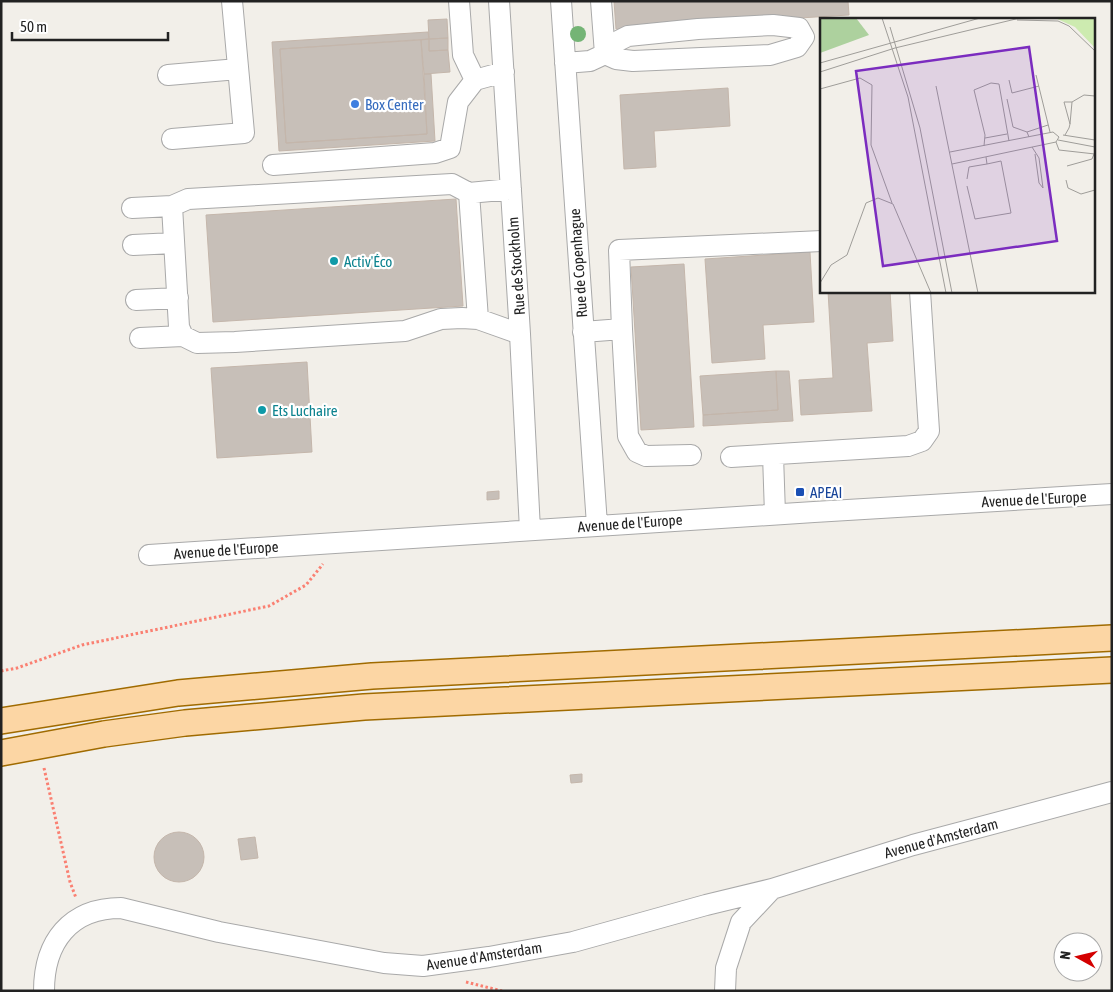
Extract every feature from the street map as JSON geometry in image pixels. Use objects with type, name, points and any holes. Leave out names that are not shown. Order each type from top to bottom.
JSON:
[{"type":"main road","points":[[1,722],[178,693],[372,676],[1112,638]]},
{"type":"main road","points":[[1,753],[185,722],[364,707],[1112,670]]},
{"type":"street","points":[[172,139],[244,133],[232,1]]},
{"type":"street","points":[[459,1],[463,54],[475,80]]},
{"type":"street","name":"Rue de Stockholm","points":[[499,1],[530,530]]},
{"type":"street","name":"Rue de Copenhague","points":[[561,1],[597,526]]},
{"type":"street","points":[[602,1],[605,54]]},
{"type":"street","points":[[565,63],[590,61],[605,54],[612,44],[628,36],[698,29],[773,25],[799,28],[804,37],[797,47],[770,55],[632,61],[616,59],[605,54]]},
{"type":"street","points":[[168,75],[238,69]]},
{"type":"street","points":[[274,166],[435,154],[450,148],[458,102],[475,80],[504,72]]},
{"type":"street","points":[[132,208],[172,206],[188,199],[452,184],[469,193],[510,189]]},
{"type":"street","points":[[469,193],[478,319]]},
{"type":"street","points":[[172,206],[180,327],[183,336]]},
{"type":"street","points":[[691,455],[646,456],[637,452],[628,436],[619,250],[820,241]]},
{"type":"street","points":[[133,245],[174,243]]},
{"type":"street","points":[[731,457],[908,446],[922,441],[929,431],[920,292]]},
{"type":"street","points":[[136,300],[178,298]]},
{"type":"street","points":[[140,338],[183,336],[197,343],[235,342],[405,331],[441,319],[478,319],[520,334]]},
{"type":"street","points":[[583,332],[622,329]]},
{"type":"street","points":[[772,455],[775,514]]},
{"type":"street","name":"Avenue de l'Europe","points":[[149,555],[1112,494]]},
{"type":"street","name":"Avenue d'Amsterdam","points":[[83,916],[106,908],[121,908],[218,932],[384,964],[423,966],[489,957],[573,942],[706,905],[772,890],[913,845],[1112,792]]},
{"type":"street","name":"Avenue d'Amsterdam","points":[[725,991],[726,968],[741,922],[772,890]]},
{"type":"street","points":[[44,991],[44,975],[49,953],[66,927],[83,916]]},
{"type":"path","points":[[1,671],[17,668],[82,645],[268,606],[306,585],[342,542]]},
{"type":"path","points":[[39,746],[70,882],[83,916]]},
{"type":"building","points":[[614,1],[848,1],[849,15],[616,29]]},
{"type":"building","points":[[447,19],[448,38],[429,39],[428,20]]},
{"type":"building","points":[[428,32],[429,39],[280,49],[286,143],[427,134],[424,74],[431,74],[435,141],[279,151],[272,42]]},
{"type":"building","points":[[448,38],[448,50],[429,51],[429,39]]},
{"type":"building","points":[[429,39],[429,51],[448,50],[450,72],[424,74],[421,40]]},
{"type":"building","name":"Box Center","points":[[421,40],[427,134],[286,143],[280,49]]},
{"type":"building","points":[[728,88],[730,126],[654,131],[656,167],[624,169],[620,95]]},
{"type":"building","name":"Activ'Éco","points":[[456,199],[463,306],[213,322],[206,215]]},
{"type":"building","points":[[810,252],[814,322],[763,325],[765,359],[712,363],[705,259]]},
{"type":"building","points":[[684,264],[694,427],[641,430],[631,267]]},
{"type":"building","points":[[828,292],[890,292],[893,341],[867,343],[872,411],[801,415],[799,380],[833,378]]},
{"type":"building","name":"Ets Luchaire","points":[[307,362],[312,452],[217,458],[211,368]]},
{"type":"building","points":[[776,371],[778,410],[703,415],[700,376]]},
{"type":"building","points":[[776,371],[789,371],[793,421],[703,426],[703,415],[778,410]]},
{"type":"building","points":[[499,491],[499,499],[487,500],[487,492]]},
{"type":"building","points":[[582,774],[582,782],[571,783],[570,775]]},
{"type":"building","points":[[174,832],[184,832],[197,839],[204,852],[204,862],[197,875],[184,882],[174,882],[165,878],[158,871],[154,862],[154,852],[158,843],[165,836]]},
{"type":"building","points":[[255,837],[258,858],[241,860],[238,839]]},
{"type":"place","name":"Box Center","points":[[355,104]]},
{"type":"place","name":"Activ'Éco","points":[[334,261]]},
{"type":"place","name":"Ets Luchaire","points":[[262,410]]},
{"type":"place","name":"APEAI","points":[[800,492]]}]
